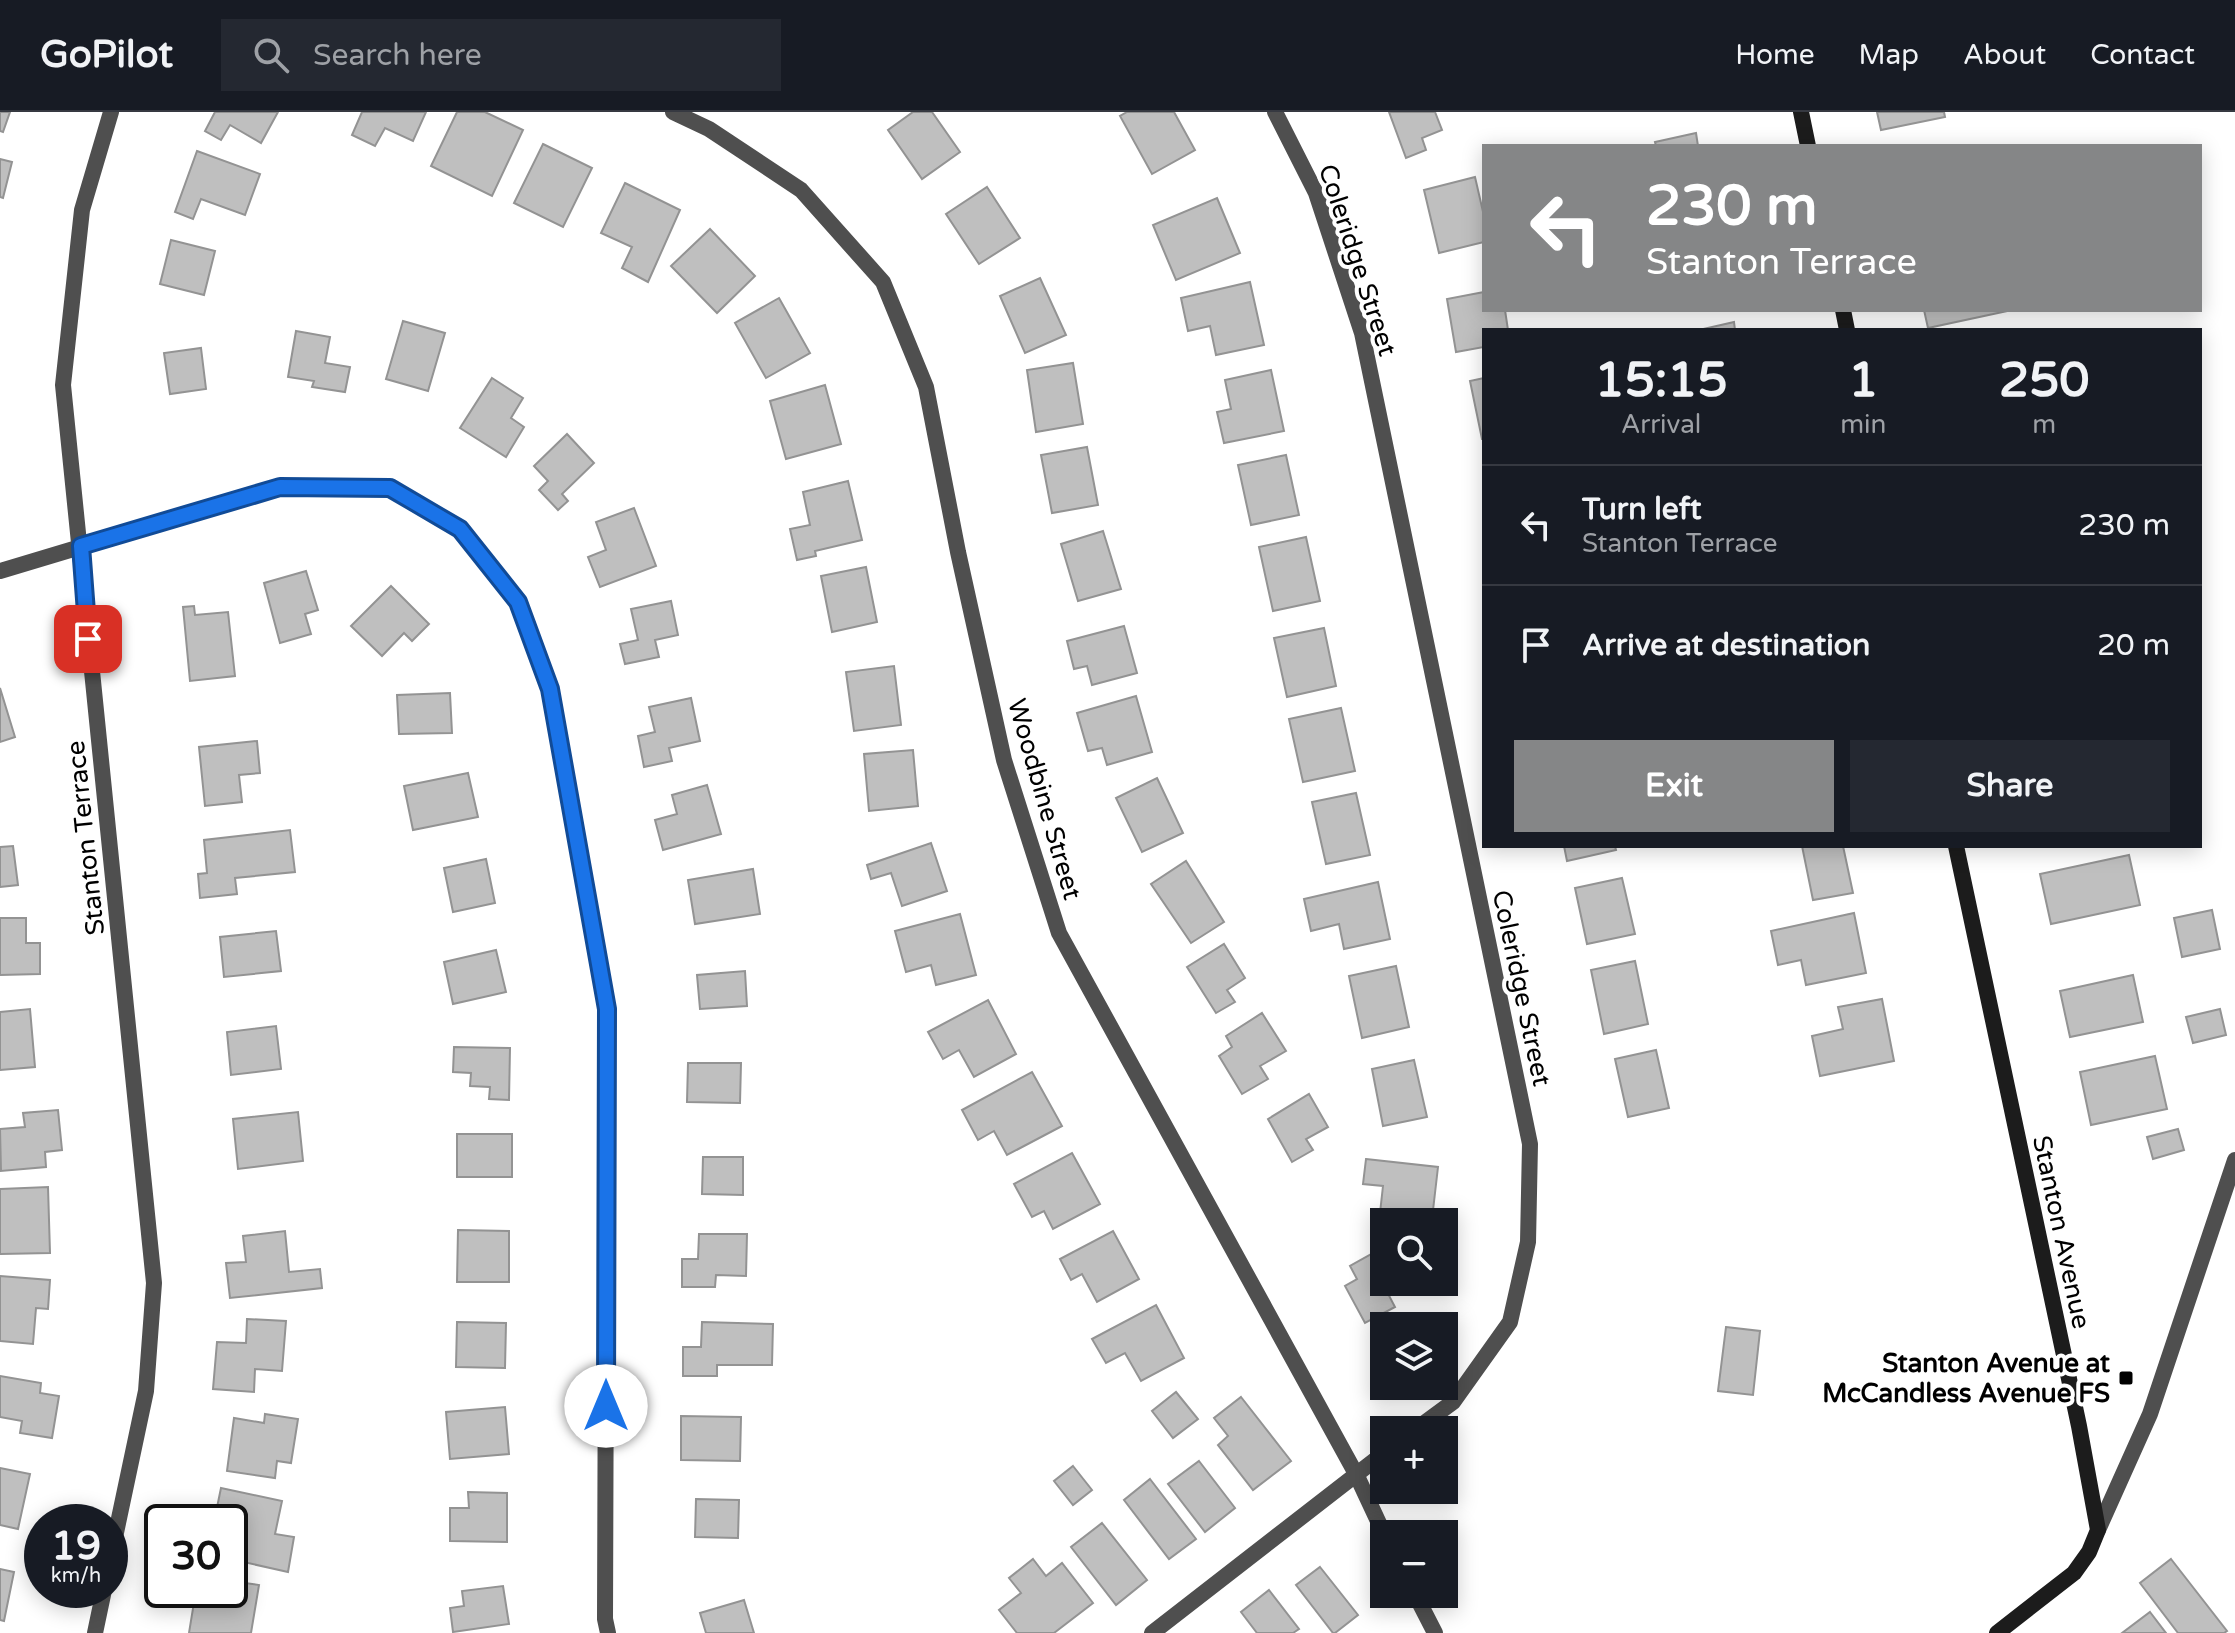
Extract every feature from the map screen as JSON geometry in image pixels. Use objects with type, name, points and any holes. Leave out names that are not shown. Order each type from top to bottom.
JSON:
[{"type":"street","name":"Stanton Terrace","points":[[111,112],[82,210],[63,385],[154,1283],[146,1391],[122,1504]]},
{"type":"street","name":"Woodbine Street","points":[[673,112],[709,129],[801,190],[883,282],[926,387],[958,552],[1004,760],[1059,933],[1356,1474],[1377,1520]]},
{"type":"street","name":"Coleridge Street","points":[[1275,112],[1316,193],[1362,333],[1530,1144],[1528,1242],[1510,1322],[1453,1402],[1434,1416]]},
{"type":"street","points":[[1801,112],[1808,144]]},
{"type":"street","points":[[0,571],[280,487],[390,488],[460,529],[518,602],[550,689],[607,1009],[605,1619],[608,1633]]},
{"type":"street","name":"Stanton Avenue","points":[[1956,848],[2079,1426],[2098,1530]]},
{"type":"street","points":[[1997,1633],[2074,1573],[2089,1552],[2150,1414],[2235,1160]]},
{"type":"street","points":[[1152,1633],[1370,1464]]},
{"type":"street","points":[[95,1633],[100,1608]]},
{"type":"street","points":[[1422,1608],[1435,1633]]},
{"type":"building","points":[[0,112],[10,112],[3,132],[0,131]]},
{"type":"building","points":[[215,112],[278,112],[261,143],[230,125],[221,140],[205,131]]},
{"type":"building","points":[[362,112],[426,112],[413,141],[385,128],[375,146],[352,135]]},
{"type":"building","points":[[457,112],[485,112],[523,130],[492,196],[431,166]]},
{"type":"building","points":[[913,112],[932,112],[960,152],[922,179],[888,130]]},
{"type":"building","points":[[1127,112],[1174,112],[1195,150],[1152,174],[1120,116]]},
{"type":"building","points":[[1389,112],[1435,112],[1442,130],[1422,138],[1426,150],[1406,158]]},
{"type":"building","points":[[1877,112],[1944,112],[1945,117],[1881,130]]},
{"type":"building","points":[[1696,133],[1698,144],[1656,144]]},
{"type":"building","points":[[543,144],[592,168],[563,227],[514,203]]},
{"type":"building","points":[[197,151],[260,174],[245,215],[201,199],[193,219],[175,212]]},
{"type":"building","points":[[0,159],[12,162],[3,198],[0,197]]},
{"type":"building","points":[[1475,177],[1482,207],[1482,242],[1439,253],[1424,190]]},
{"type":"building","points":[[625,183],[680,210],[648,282],[622,268],[632,247],[601,233]]},
{"type":"building","points":[[987,187],[1020,238],[979,264],[946,214]]},
{"type":"building","points":[[1217,198],[1240,253],[1176,280],[1153,225]]},
{"type":"building","points":[[710,229],[755,276],[717,313],[671,266]]},
{"type":"building","points":[[171,240],[215,251],[204,295],[160,284]]},
{"type":"building","points":[[1040,278],[1066,335],[1025,353],[1000,296]]},
{"type":"building","points":[[1250,282],[1264,345],[1216,355],[1210,326],[1188,331],[1181,298]]},
{"type":"building","points":[[1482,292],[1482,312],[1505,312],[1508,328],[1482,328],[1482,347],[1456,352],[1447,299]]},
{"type":"building","points":[[779,298],[810,353],[766,378],[735,323]]},
{"type":"building","points":[[1924,312],[2003,312],[1928,328]]},
{"type":"building","points":[[403,321],[445,333],[428,391],[386,379]]},
{"type":"building","points":[[1734,322],[1735,328],[1708,328]]},
{"type":"building","points":[[296,331],[330,337],[325,363],[350,367],[345,392],[312,387],[314,381],[288,377]]},
{"type":"building","points":[[201,348],[206,389],[170,394],[164,353]]},
{"type":"building","points":[[1073,363],[1083,424],[1036,432],[1027,370]]},
{"type":"building","points":[[1271,370],[1284,431],[1224,443],[1217,412],[1231,409],[1225,380]]},
{"type":"building","points":[[492,378],[523,398],[511,418],[524,427],[506,457],[460,428]]},
{"type":"building","points":[[1482,378],[1482,439],[1470,381]]},
{"type":"building","points":[[825,385],[841,444],[786,459],[770,401]]},
{"type":"building","points":[[567,434],[594,463],[562,494],[568,501],[558,510],[539,490],[548,481],[534,466]]},
{"type":"building","points":[[1087,447],[1098,505],[1052,513],[1041,455]]},
{"type":"building","points":[[1286,455],[1299,515],[1251,525],[1238,465]]},
{"type":"building","points":[[848,481],[862,540],[815,551],[816,556],[797,560],[790,529],[810,525],[803,492]]},
{"type":"building","points":[[634,508],[656,566],[600,587],[588,557],[606,550],[596,522]]},
{"type":"building","points":[[1103,531],[1121,589],[1078,601],[1061,544]]},
{"type":"building","points":[[1306,537],[1320,601],[1273,611],[1259,547]]},
{"type":"building","points":[[866,567],[877,622],[832,632],[821,576]]},
{"type":"building","points":[[306,571],[318,610],[305,614],[311,634],[280,643],[264,583]]},
{"type":"building","points":[[391,586],[429,624],[412,641],[404,633],[382,656],[351,626]]},
{"type":"building","points":[[671,601],[678,635],[655,640],[659,657],[625,664],[620,644],[638,640],[631,609]]},
{"type":"building","points":[[194,606],[195,615],[228,612],[235,676],[190,681],[183,607]]},
{"type":"building","points":[[1124,626],[1137,673],[1092,685],[1087,666],[1074,669],[1067,641]]},
{"type":"building","points":[[1324,628],[1336,686],[1287,697],[1274,638]]},
{"type":"building","points":[[894,666],[901,725],[854,731],[846,672]]},
{"type":"building","points":[[0,688],[15,737],[0,742]]},
{"type":"building","points":[[450,693],[452,733],[399,734],[397,695]]},
{"type":"building","points":[[1136,696],[1152,752],[1107,765],[1102,748],[1088,751],[1077,713]]},
{"type":"building","points":[[691,698],[700,741],[669,748],[672,761],[644,767],[638,736],[655,732],[649,707]]},
{"type":"building","points":[[1341,708],[1355,771],[1303,782],[1289,719]]},
{"type":"building","points":[[257,741],[260,773],[239,775],[242,802],[205,806],[199,747]]},
{"type":"building","points":[[913,750],[918,806],[869,811],[864,754]]},
{"type":"building","points":[[468,773],[478,817],[413,830],[404,786]]},
{"type":"building","points":[[1157,778],[1183,833],[1142,852],[1116,798]]},
{"type":"building","points":[[707,785],[721,834],[663,850],[655,820],[677,814],[672,795]]},
{"type":"building","points":[[1356,793],[1370,855],[1326,864],[1312,802]]},
{"type":"building","points":[[290,830],[295,872],[235,878],[237,894],[200,898],[198,874],[207,873],[204,840]]},
{"type":"building","points":[[931,843],[947,891],[902,906],[891,873],[871,879],[867,865]]},
{"type":"building","points":[[13,846],[18,885],[0,887],[0,847]]},
{"type":"building","points":[[1564,848],[1616,850],[1567,861]]},
{"type":"building","points":[[1802,848],[1843,848],[1853,893],[1813,900]]},
{"type":"building","points":[[2129,855],[2140,905],[2051,924],[2040,874]]},
{"type":"building","points":[[486,859],[495,903],[453,912],[444,868]]},
{"type":"building","points":[[1186,861],[1224,922],[1191,943],[1151,884]]},
{"type":"building","points":[[753,869],[760,914],[695,924],[688,880]]},
{"type":"building","points":[[1622,878],[1635,934],[1587,944],[1575,888]]},
{"type":"building","points":[[1378,882],[1390,939],[1344,949],[1339,924],[1311,931],[1304,899]]},
{"type":"building","points":[[2212,910],[2220,949],[2182,957],[2174,918]]},
{"type":"building","points":[[1854,913],[1866,973],[1806,985],[1801,960],[1778,965],[1771,931]]},
{"type":"building","points":[[960,914],[976,975],[936,985],[931,965],[906,972],[895,931]]},
{"type":"building","points":[[0,918],[26,918],[26,943],[40,943],[40,974],[0,975]]},
{"type":"building","points":[[276,931],[281,971],[224,977],[220,937]]},
{"type":"building","points":[[1224,944],[1245,978],[1227,990],[1235,1002],[1216,1013],[1187,967]]},
{"type":"building","points":[[496,950],[506,992],[453,1004],[444,962]]},
{"type":"building","points":[[1635,961],[1648,1024],[1604,1034],[1591,970]]},
{"type":"building","points":[[1396,966],[1409,1027],[1362,1038],[1349,976]]},
{"type":"building","points":[[745,971],[747,1006],[700,1009],[697,975]]},
{"type":"building","points":[[2133,975],[2143,1022],[2070,1037],[2060,991]]},
{"type":"building","points":[[1882,999],[1894,1061],[1820,1076],[1812,1036],[1843,1029],[1838,1007]]},
{"type":"building","points":[[988,1000],[1016,1054],[974,1077],[959,1050],[943,1059],[928,1032]]},
{"type":"building","points":[[30,1009],[35,1067],[0,1070],[0,1012]]},
{"type":"building","points":[[2220,1009],[2226,1035],[2193,1043],[2186,1017]]},
{"type":"building","points":[[1262,1013],[1286,1051],[1260,1066],[1268,1079],[1242,1094],[1219,1056],[1232,1047],[1226,1036]]},
{"type":"building","points":[[276,1026],[281,1069],[231,1075],[227,1032]]},
{"type":"building","points":[[454,1047],[510,1048],[509,1100],[489,1099],[490,1087],[470,1086],[471,1073],[453,1072]]},
{"type":"building","points":[[1656,1050],[1669,1108],[1628,1117],[1615,1059]]},
{"type":"building","points":[[2155,1056],[2167,1109],[2091,1125],[2080,1072]]},
{"type":"building","points":[[1414,1060],[1427,1117],[1383,1126],[1372,1069]]},
{"type":"building","points":[[688,1063],[741,1063],[740,1103],[687,1102]]},
{"type":"building","points":[[1032,1072],[1062,1126],[1007,1155],[994,1131],[978,1140],[962,1110]]},
{"type":"building","points":[[1309,1094],[1328,1127],[1306,1139],[1313,1150],[1292,1162],[1268,1119]]},
{"type":"building","points":[[58,1110],[62,1150],[45,1152],[46,1167],[1,1171],[0,1129],[25,1127],[23,1113]]},
{"type":"building","points":[[298,1112],[303,1161],[238,1169],[233,1119]]},
{"type":"building","points":[[2178,1129],[2184,1150],[2153,1159],[2147,1137]]},
{"type":"building","points":[[457,1134],[512,1134],[512,1177],[457,1177]]},
{"type":"building","points":[[1072,1153],[1100,1204],[1053,1229],[1044,1211],[1032,1217],[1014,1184]]},
{"type":"building","points":[[703,1157],[743,1157],[743,1195],[702,1194]]},
{"type":"building","points":[[1366,1159],[1438,1167],[1433,1208],[1381,1208],[1383,1186],[1363,1184]]},
{"type":"building","points":[[48,1187],[50,1253],[0,1254],[0,1189]]},
{"type":"building","points":[[458,1230],[509,1231],[509,1282],[457,1282]]},
{"type":"building","points":[[285,1231],[289,1272],[320,1269],[322,1288],[230,1298],[226,1263],[246,1262],[243,1236]]},
{"type":"building","points":[[1113,1231],[1139,1279],[1097,1302],[1082,1274],[1071,1280],[1060,1259]]},
{"type":"building","points":[[699,1234],[747,1234],[746,1276],[716,1275],[715,1287],[682,1287],[682,1259],[698,1259]]},
{"type":"building","points":[[1370,1255],[1370,1296],[1389,1296],[1395,1307],[1386,1312],[1370,1312],[1370,1320],[1365,1323],[1345,1286],[1357,1279],[1350,1266]]},
{"type":"building","points":[[0,1276],[50,1280],[48,1309],[36,1308],[33,1344],[0,1341]]},
{"type":"building","points":[[1156,1305],[1184,1358],[1141,1381],[1125,1353],[1106,1363],[1092,1339]]},
{"type":"building","points":[[247,1319],[286,1321],[282,1371],[255,1369],[254,1392],[213,1389],[217,1342],[246,1343]]},
{"type":"building","points":[[457,1322],[506,1323],[505,1368],[456,1367]]},
{"type":"building","points":[[702,1322],[773,1324],[772,1365],[717,1365],[717,1376],[683,1376],[683,1347],[701,1347]]},
{"type":"building","points":[[1726,1327],[1760,1331],[1753,1395],[1718,1391]]},
{"type":"building","points":[[0,1376],[41,1383],[40,1393],[59,1396],[52,1438],[20,1433],[22,1421],[0,1417]]},
{"type":"building","points":[[1176,1392],[1198,1419],[1173,1438],[1152,1411]]},
{"type":"building","points":[[1241,1397],[1291,1461],[1253,1490],[1218,1445],[1228,1436],[1214,1418]]},
{"type":"building","points":[[505,1407],[509,1454],[450,1459],[446,1412]]},
{"type":"building","points":[[265,1414],[298,1419],[291,1463],[277,1461],[275,1478],[227,1471],[234,1418],[264,1423]]},
{"type":"building","points":[[681,1416],[741,1417],[740,1461],[681,1460]]},
{"type":"building","points":[[1199,1461],[1235,1508],[1205,1532],[1168,1484]]},
{"type":"building","points":[[1073,1466],[1092,1490],[1073,1505],[1054,1481]]},
{"type":"building","points":[[0,1468],[30,1474],[18,1529],[0,1525]]},
{"type":"building","points":[[1150,1479],[1196,1539],[1169,1559],[1124,1500]]},
{"type":"building","points":[[221,1488],[282,1501],[275,1534],[294,1537],[288,1572],[248,1563],[248,1504],[218,1504]]},
{"type":"building","points":[[468,1492],[507,1493],[507,1542],[450,1541],[450,1508],[469,1508]]},
{"type":"building","points":[[696,1499],[739,1500],[738,1538],[695,1537]]},
{"type":"building","points":[[1102,1523],[1147,1580],[1116,1605],[1071,1547]]},
{"type":"building","points":[[1033,1559],[1046,1576],[1062,1563],[1093,1603],[1054,1633],[1017,1633],[999,1610],[1021,1593],[1009,1578]]},
{"type":"building","points":[[2171,1559],[2227,1631],[2178,1633],[2140,1583]]},
{"type":"building","points":[[1320,1567],[1358,1615],[1335,1633],[1296,1585]]},
{"type":"building","points":[[0,1569],[14,1572],[4,1621],[0,1620]]},
{"type":"building","points":[[248,1583],[259,1585],[251,1633],[189,1633],[193,1608],[248,1608]]},
{"type":"building","points":[[503,1586],[509,1624],[453,1632],[450,1608],[464,1606],[462,1591]]},
{"type":"building","points":[[1269,1590],[1299,1629],[1293,1633],[1257,1633],[1241,1612]]},
{"type":"building","points":[[744,1600],[754,1633],[706,1633],[700,1613]]},
{"type":"building","points":[[2150,1612],[2166,1633],[2122,1633]]},
{"type":"place","name":"Stanton Avenue at McCandless Avenue FS","points":[[2126,1378]]},
{"type":"route","points":[[88,639],[81,546],[280,487],[390,488],[460,529],[518,602],[550,689],[607,1009],[606,1406]]}]
